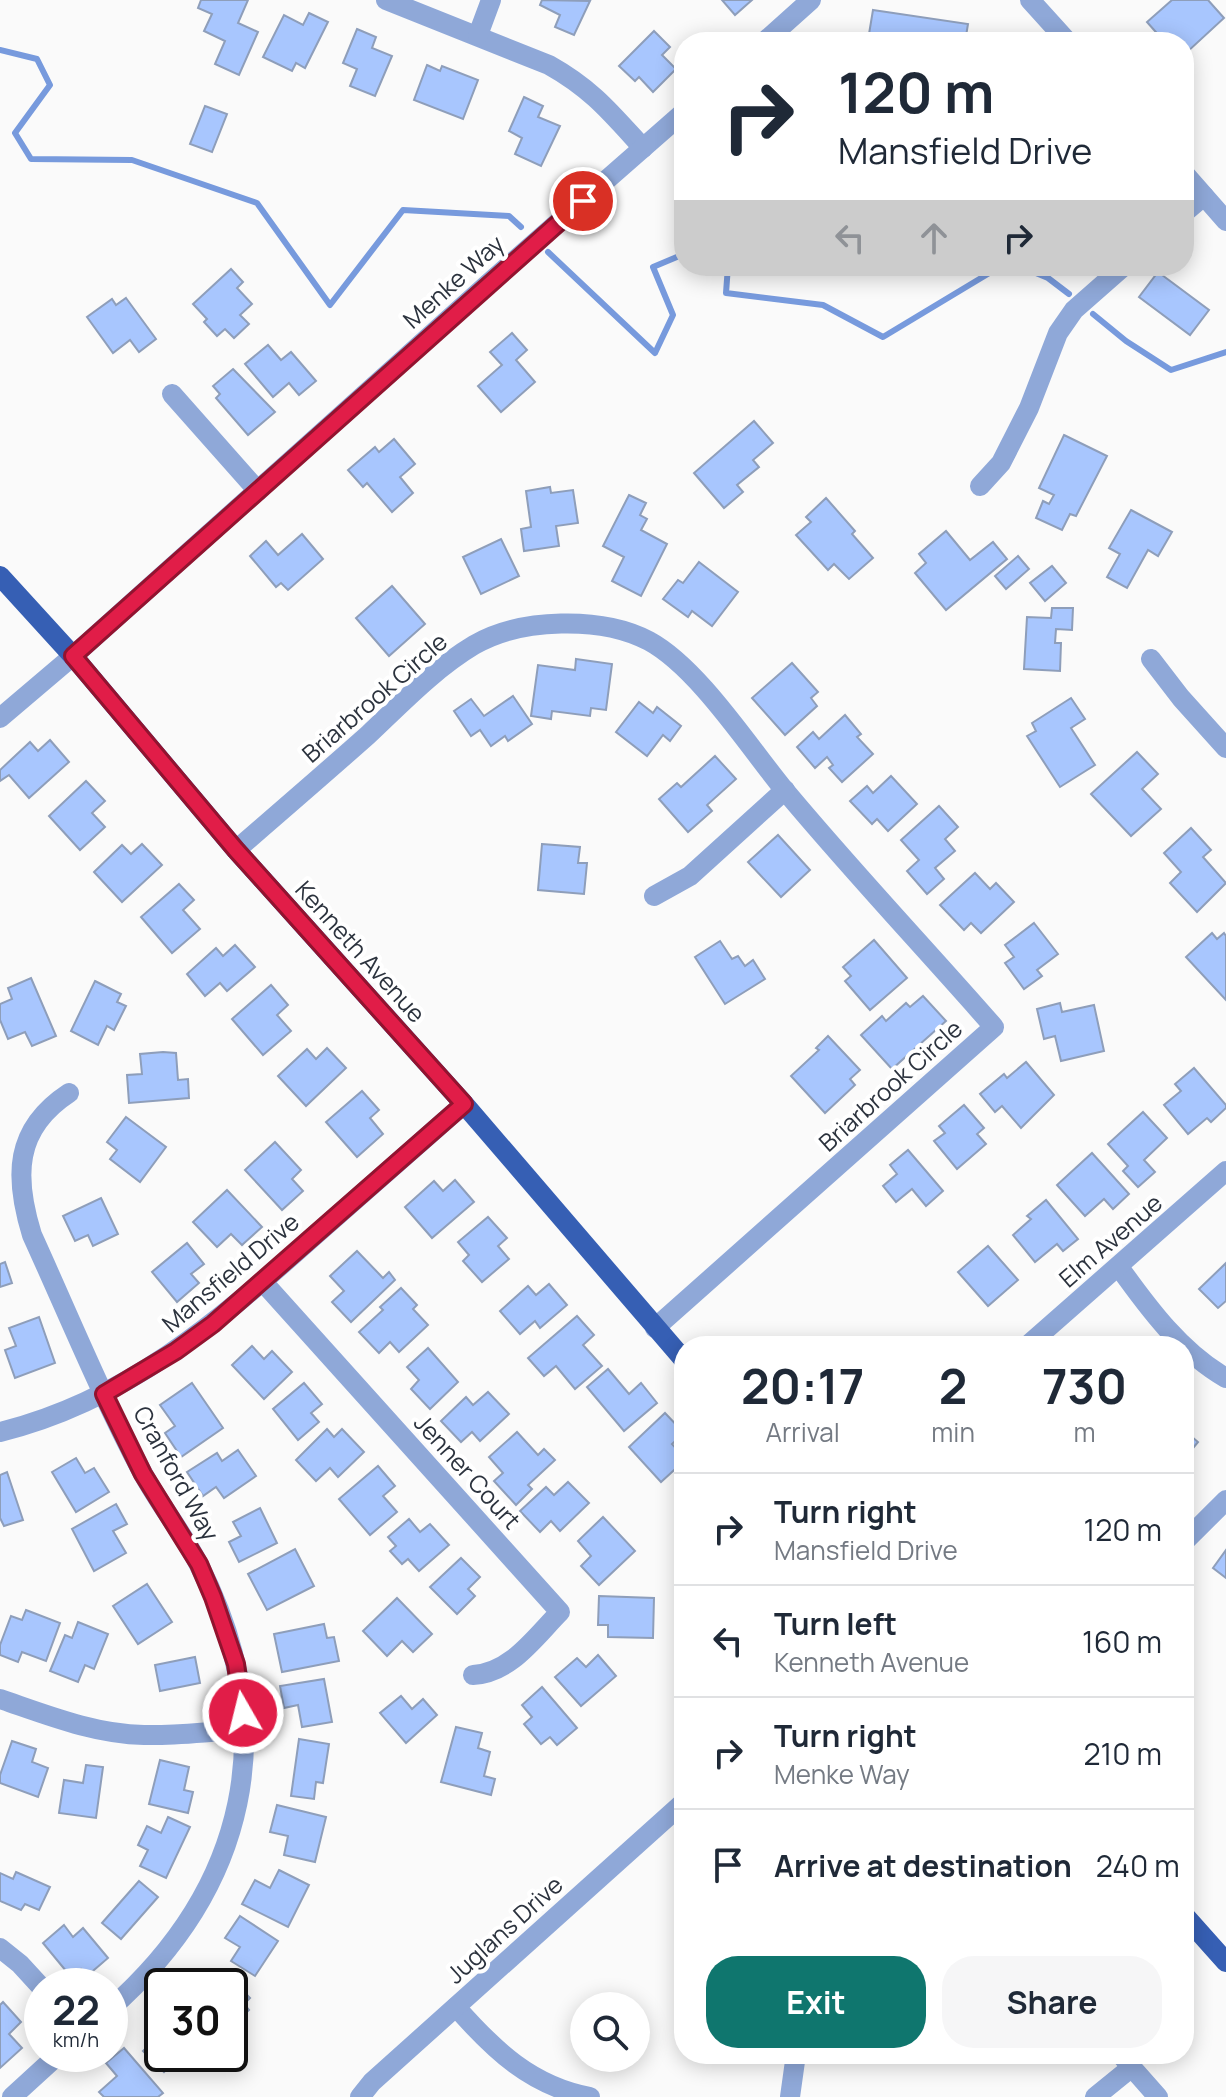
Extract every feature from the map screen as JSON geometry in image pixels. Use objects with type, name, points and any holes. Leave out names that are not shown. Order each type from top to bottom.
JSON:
[{"type":"main road","name":"Kenneth Avenue","points":[[0,576],[73,656],[236,850],[464,1104],[674,1349]]},
{"type":"main road","points":[[1194,1926],[1226,1962]]},
{"type":"street","points":[[386,0],[478,35],[574,79],[595,95],[643,148]]},
{"type":"street","points":[[478,35],[491,0]]},
{"type":"street","points":[[775,32],[811,0]]},
{"type":"street","points":[[1030,0],[1059,32]]},
{"type":"street","name":"Menke Way","points":[[0,718],[674,121]]},
{"type":"street","points":[[1194,184],[1226,221]]},
{"type":"street","points":[[1194,204],[1204,196]]},
{"type":"street","points":[[980,486],[1001,463],[1029,408],[1058,333],[1074,310],[1113,276]]},
{"type":"street","points":[[172,394],[258,491]]},
{"type":"street","name":"Briarbrook Circle","points":[[236,850],[434,674],[475,645],[499,635],[548,625],[594,624],[621,628],[651,642],[690,673],[785,790],[994,1027],[655,1328]]},
{"type":"street","points":[[1151,659],[1226,748]]},
{"type":"street","points":[[654,896],[690,876],[785,790]]},
{"type":"street","name":"Cranford Way","points":[[69,1093],[46,1111],[30,1134],[22,1162],[23,1201],[32,1235],[143,1474],[199,1564],[236,1664],[242,1697],[244,1730],[240,1795],[221,1863],[202,1899],[169,1947],[128,1993]]},
{"type":"street","name":"Mansfield Drive","points":[[0,1432],[50,1417],[104,1394],[176,1351],[263,1282],[464,1104]]},
{"type":"street","name":"Elm Avenue","points":[[1039,1336],[1226,1171]]},
{"type":"street","points":[[1119,1267],[1175,1336]]},
{"type":"street","name":"Jenner Court","points":[[263,1282],[560,1612],[508,1664],[486,1675],[473,1675]]},
{"type":"street","points":[[1194,1355],[1226,1378]]},
{"type":"street","points":[[1194,1533],[1226,1500]]},
{"type":"street","points":[[0,1699],[78,1725],[111,1731],[145,1735],[244,1730]]},
{"type":"street","name":"Juglans Drive","points":[[360,2097],[372,2082],[674,1811]]},
{"type":"street","points":[[0,1948],[24,1968]]},
{"type":"street","points":[[456,2007],[511,2063],[542,2082],[590,2097]]},
{"type":"street","points":[[790,2097],[795,2064]]},
{"type":"street","points":[[1095,2097],[1123,2064]]},
{"type":"street","points":[[1129,2064],[1158,2097]]},
{"type":"street","points":[[12,2097],[39,2072]]},
{"type":"building","points":[[201,0],[248,0],[238,23],[258,32],[239,75],[215,64],[225,41],[204,31],[212,14],[198,8]]},
{"type":"building","points":[[542,0],[590,1],[574,35],[555,27],[560,15],[540,5]]},
{"type":"building","points":[[722,0],[752,0],[735,15]]},
{"type":"building","points":[[1172,0],[1208,0],[1224,18],[1194,46],[1194,32],[1156,32],[1147,22]]},
{"type":"building","points":[[873,10],[968,24],[967,32],[869,32]]},
{"type":"building","points":[[309,13],[328,22],[305,68],[296,63],[292,71],[263,57],[284,15],[303,25]]},
{"type":"building","points":[[357,29],[376,37],[372,48],[392,56],[375,96],[350,86],[357,69],[343,63]]},
{"type":"building","points":[[654,31],[670,47],[662,55],[674,71],[653,92],[639,77],[635,81],[619,66]]},
{"type":"building","points":[[427,65],[440,71],[442,66],[478,80],[463,119],[414,100]]},
{"type":"building","points":[[524,97],[543,106],[538,117],[560,126],[541,166],[515,154],[522,138],[509,131]]},
{"type":"building","points":[[205,106],[227,114],[212,152],[190,144]]},
{"type":"building","points":[[231,269],[243,282],[237,288],[252,304],[240,315],[249,324],[234,338],[225,329],[217,336],[193,304]]},
{"type":"building","points":[[1155,276],[1163,276],[1209,310],[1190,335],[1139,297]]},
{"type":"building","points":[[126,298],[156,339],[139,352],[130,340],[113,353],[87,317],[112,299],[116,305]]},
{"type":"building","points":[[512,333],[527,350],[516,360],[535,382],[501,412],[478,386],[502,365],[490,352]]},
{"type":"building","points":[[268,345],[281,360],[291,352],[316,381],[299,395],[289,383],[273,397],[245,364]]},
{"type":"building","points":[[233,369],[275,412],[248,435],[216,398],[220,394],[213,386]]},
{"type":"building","points":[[754,421],[773,443],[753,460],[759,467],[737,485],[743,492],[724,508],[694,473]]},
{"type":"building","points":[[1064,435],[1107,456],[1076,516],[1070,514],[1062,530],[1036,518],[1043,501],[1049,504],[1054,495],[1039,488]]},
{"type":"building","points":[[394,439],[415,464],[400,477],[413,493],[392,512],[367,483],[363,487],[348,470],[375,447],[379,452]]},
{"type":"building","points":[[550,487],[551,493],[573,490],[578,523],[556,526],[559,546],[524,551],[521,529],[531,527],[526,491]]},
{"type":"building","points":[[629,495],[646,503],[640,515],[647,519],[641,530],[667,544],[641,596],[612,581],[624,557],[603,546]]},
{"type":"building","points":[[826,498],[855,531],[852,534],[873,558],[849,579],[834,564],[828,570],[796,535],[811,522],[806,517]]},
{"type":"building","points":[[1131,510],[1172,532],[1158,556],[1148,550],[1127,588],[1107,577],[1120,554],[1109,548]]},
{"type":"building","points":[[946,531],[970,560],[993,542],[1007,559],[946,610],[915,573],[926,563],[919,554]]},
{"type":"building","points":[[302,534],[323,559],[288,590],[281,583],[276,587],[250,556],[266,541],[278,555]]},
{"type":"building","points":[[501,539],[519,576],[481,594],[463,557]]},
{"type":"building","points":[[1018,556],[1029,569],[1006,589],[995,576]]},
{"type":"building","points":[[699,562],[738,592],[712,626],[692,611],[688,617],[663,599],[678,580],[683,583]]},
{"type":"building","points":[[1052,566],[1066,583],[1045,601],[1030,583]]},
{"type":"building","points":[[392,586],[425,624],[389,656],[356,618]]},
{"type":"building","points":[[1052,608],[1073,608],[1072,630],[1056,629],[1055,643],[1061,643],[1060,671],[1024,669],[1027,617],[1051,618]]},
{"type":"building","points":[[576,659],[612,664],[606,710],[591,708],[590,716],[552,711],[551,719],[531,716],[538,665],[575,670]]},
{"type":"building","points":[[792,663],[818,692],[811,698],[817,706],[785,735],[752,698]]},
{"type":"building","points":[[513,696],[532,724],[508,741],[505,736],[491,746],[480,730],[471,736],[454,711],[471,699],[484,716]]},
{"type":"building","points":[[1071,698],[1085,719],[1071,728],[1095,765],[1060,787],[1027,736],[1036,731],[1032,723]]},
{"type":"building","points":[[639,702],[653,713],[657,707],[681,726],[670,741],[663,735],[647,756],[616,732]]},
{"type":"building","points":[[845,715],[861,734],[857,737],[873,754],[842,782],[829,768],[833,765],[827,757],[815,768],[797,747],[813,732],[819,739]]},
{"type":"building","points":[[50,740],[69,762],[29,798],[9,775],[0,781],[0,770],[30,742],[38,751]]},
{"type":"building","points":[[1137,752],[1158,774],[1142,789],[1161,809],[1131,836],[1091,794]]},
{"type":"building","points":[[715,756],[736,779],[707,805],[712,811],[688,832],[659,799],[677,783],[681,787]]},
{"type":"building","points":[[891,776],[917,804],[888,831],[877,819],[872,824],[850,801],[867,786],[873,793]]},
{"type":"building","points":[[86,781],[105,801],[92,813],[105,827],[80,850],[49,816]]},
{"type":"building","points":[[939,806],[958,827],[945,839],[955,851],[935,868],[944,879],[927,894],[907,871],[919,860],[901,840]]},
{"type":"building","points":[[1191,828],[1211,850],[1203,857],[1226,883],[1197,912],[1170,883],[1181,872],[1164,853]]},
{"type":"building","points":[[778,835],[810,870],[781,897],[748,862]]},
{"type":"building","points":[[142,844],[162,865],[122,902],[94,872],[122,845],[131,854]]},
{"type":"building","points":[[542,844],[580,847],[578,863],[587,863],[584,894],[538,890]]},
{"type":"building","points":[[975,873],[990,889],[996,883],[1014,902],[981,933],[971,923],[964,930],[940,905]]},
{"type":"building","points":[[179,884],[194,900],[183,910],[200,929],[172,953],[141,917]]},
{"type":"building","points":[[1034,923],[1058,954],[1037,970],[1042,976],[1024,989],[1005,963],[1014,957],[1005,945]]},
{"type":"building","points":[[1212,933],[1217,939],[1224,933],[1226,936],[1226,1000],[1186,957]]},
{"type":"building","points":[[874,940],[907,978],[870,1010],[845,981],[851,976],[843,967]]},
{"type":"building","points":[[720,941],[732,959],[738,956],[745,966],[753,960],[765,979],[725,1004],[695,957]]},
{"type":"building","points":[[235,945],[255,967],[227,991],[220,983],[205,996],[187,974],[216,948],[223,956]]},
{"type":"building","points":[[31,978],[56,1036],[32,1046],[25,1032],[8,1039],[0,1020],[0,1004],[12,999],[8,988]]},
{"type":"building","points":[[95,981],[121,994],[117,1002],[126,1006],[114,1030],[107,1026],[98,1045],[71,1031]]},
{"type":"building","points":[[271,985],[288,1005],[277,1015],[291,1031],[263,1055],[232,1019]]},
{"type":"building","points":[[923,996],[946,1021],[892,1069],[861,1035],[882,1016],[886,1021],[906,1003],[910,1007]]},
{"type":"building","points":[[1060,1003],[1062,1012],[1094,1005],[1104,1051],[1061,1061],[1055,1036],[1044,1039],[1037,1009]]},
{"type":"building","points":[[828,1036],[860,1070],[850,1079],[855,1085],[825,1113],[791,1076],[819,1050],[816,1048]]},
{"type":"building","points":[[327,1048],[346,1068],[306,1106],[278,1076],[307,1049],[316,1059]]},
{"type":"building","points":[[176,1053],[178,1080],[188,1079],[189,1098],[129,1103],[127,1075],[142,1074],[140,1054]]},
{"type":"building","points":[[1026,1062],[1054,1095],[1021,1128],[1002,1106],[995,1112],[980,1094],[1004,1074],[1007,1078]]},
{"type":"building","points":[[1194,1068],[1226,1108],[1211,1122],[1207,1118],[1188,1134],[1164,1105],[1181,1091],[1175,1084]]},
{"type":"building","points":[[362,1091],[379,1110],[370,1118],[383,1134],[357,1157],[326,1122]]},
{"type":"building","points":[[964,1105],[984,1128],[977,1134],[986,1144],[957,1169],[934,1141],[945,1133],[939,1126]]},
{"type":"building","points":[[1143,1112],[1167,1138],[1144,1160],[1155,1172],[1138,1187],[1123,1171],[1128,1166],[1108,1144]]},
{"type":"building","points":[[126,1117],[166,1147],[140,1182],[110,1159],[117,1150],[107,1142]]},
{"type":"building","points":[[275,1142],[301,1170],[292,1179],[303,1191],[282,1210],[245,1170]]},
{"type":"building","points":[[908,1150],[943,1191],[926,1206],[912,1189],[896,1202],[883,1186],[897,1174],[890,1165]]},
{"type":"building","points":[[1092,1153],[1129,1194],[1113,1209],[1104,1199],[1085,1216],[1057,1185]]},
{"type":"building","points":[[455,1180],[474,1202],[432,1238],[405,1207],[434,1181],[443,1191]]},
{"type":"building","points":[[227,1190],[262,1227],[242,1245],[231,1234],[217,1247],[193,1222]]},
{"type":"building","points":[[101,1198],[118,1234],[93,1246],[88,1235],[75,1241],[63,1216]]},
{"type":"building","points":[[1046,1200],[1078,1239],[1063,1251],[1057,1244],[1035,1262],[1013,1235],[1031,1219],[1027,1216]]},
{"type":"building","points":[[488,1217],[507,1238],[498,1246],[509,1259],[482,1282],[463,1261],[469,1255],[458,1242]]},
{"type":"building","points":[[187,1243],[204,1264],[191,1274],[199,1283],[177,1302],[152,1272]]},
{"type":"building","points":[[988,1246],[1018,1280],[988,1306],[958,1272]]},
{"type":"building","points":[[357,1251],[383,1278],[389,1272],[395,1280],[351,1322],[332,1302],[344,1291],[330,1276]]},
{"type":"building","points":[[5,1262],[12,1283],[0,1287],[0,1264]]},
{"type":"building","points":[[1226,1263],[1226,1301],[1218,1308],[1199,1289]]},
{"type":"building","points":[[549,1284],[567,1305],[540,1328],[535,1321],[520,1334],[500,1311],[528,1286],[536,1295]]},
{"type":"building","points":[[401,1288],[417,1305],[413,1309],[428,1325],[399,1352],[390,1342],[379,1353],[359,1332]]},
{"type":"building","points":[[577,1316],[594,1335],[583,1345],[602,1366],[575,1389],[556,1366],[544,1376],[528,1358]]},
{"type":"building","points":[[39,1317],[55,1363],[15,1378],[5,1350],[16,1346],[9,1328]]},
{"type":"building","points":[[252,1346],[264,1359],[272,1351],[292,1372],[264,1399],[232,1365]]},
{"type":"building","points":[[428,1348],[458,1382],[430,1409],[411,1389],[419,1380],[407,1367]]},
{"type":"building","points":[[608,1369],[629,1394],[641,1383],[657,1403],[624,1431],[587,1387]]},
{"type":"building","points":[[192,1383],[223,1428],[181,1457],[165,1433],[175,1426],[160,1405]]},
{"type":"building","points":[[304,1383],[322,1404],[311,1413],[319,1422],[298,1440],[273,1409]]},
{"type":"building","points":[[488,1392],[509,1414],[480,1441],[472,1432],[461,1442],[441,1421],[466,1397],[473,1405]]},
{"type":"building","points":[[665,1413],[674,1422],[674,1470],[661,1482],[629,1447]]},
{"type":"building","points":[[327,1429],[334,1437],[342,1429],[364,1452],[338,1477],[330,1468],[316,1481],[296,1460]]},
{"type":"building","points":[[517,1432],[538,1455],[544,1449],[555,1460],[528,1485],[532,1489],[516,1505],[494,1481],[503,1473],[489,1457]]},
{"type":"building","points":[[238,1450],[256,1476],[224,1498],[216,1487],[203,1496],[187,1472],[217,1453],[222,1461]]},
{"type":"building","points":[[76,1458],[85,1473],[94,1468],[109,1492],[76,1512],[52,1472]]},
{"type":"building","points":[[378,1466],[395,1486],[383,1496],[397,1512],[370,1535],[339,1499]]},
{"type":"building","points":[[7,1472],[23,1520],[4,1526],[0,1518],[0,1475]]},
{"type":"building","points":[[568,1482],[589,1503],[560,1531],[551,1521],[540,1532],[520,1511],[546,1487],[554,1495]]},
{"type":"building","points":[[116,1504],[127,1524],[113,1531],[126,1553],[94,1571],[72,1529]]},
{"type":"building","points":[[260,1508],[277,1543],[239,1562],[229,1542],[241,1536],[233,1522]]},
{"type":"building","points":[[603,1517],[635,1551],[599,1585],[581,1566],[591,1556],[578,1541]]},
{"type":"building","points":[[409,1519],[420,1532],[430,1524],[449,1545],[419,1571],[408,1559],[402,1564],[390,1551],[396,1546],[388,1537]]},
{"type":"building","points":[[295,1549],[314,1586],[267,1610],[248,1574]]},
{"type":"building","points":[[1226,1550],[1226,1578],[1213,1568]]},
{"type":"building","points":[[461,1558],[480,1577],[468,1589],[475,1596],[457,1614],[430,1587]]},
{"type":"building","points":[[147,1584],[172,1622],[138,1644],[113,1606]]},
{"type":"building","points":[[599,1596],[654,1598],[653,1638],[608,1637],[608,1625],[598,1625]]},
{"type":"building","points":[[397,1598],[432,1634],[413,1652],[402,1641],[387,1656],[363,1631]]},
{"type":"building","points":[[26,1610],[60,1623],[46,1661],[22,1652],[18,1662],[0,1655],[0,1645],[11,1616],[22,1620]]},
{"type":"building","points":[[78,1622],[108,1634],[94,1669],[85,1665],[78,1682],[50,1671],[65,1635],[72,1638]]},
{"type":"building","points":[[324,1624],[327,1638],[334,1637],[339,1661],[282,1672],[274,1634]]},
{"type":"building","points":[[598,1655],[616,1676],[581,1706],[555,1677],[577,1658],[586,1667]]},
{"type":"building","points":[[195,1657],[200,1683],[160,1691],[155,1665]]},
{"type":"building","points":[[324,1679],[332,1722],[302,1727],[298,1705],[284,1708],[280,1686]]},
{"type":"building","points":[[542,1687],[577,1728],[557,1745],[550,1737],[541,1744],[524,1724],[532,1717],[522,1705]]},
{"type":"building","points":[[401,1696],[412,1709],[423,1699],[437,1715],[406,1743],[380,1713]]},
{"type":"building","points":[[456,1727],[482,1733],[478,1748],[490,1752],[484,1776],[495,1779],[491,1795],[441,1782]]},
{"type":"building","points":[[299,1739],[329,1744],[323,1783],[316,1782],[314,1799],[291,1796]]},
{"type":"building","points":[[12,1741],[36,1749],[32,1762],[48,1768],[38,1797],[0,1783]]},
{"type":"building","points":[[160,1760],[189,1767],[184,1790],[193,1792],[188,1813],[149,1804]]},
{"type":"building","points":[[86,1765],[103,1767],[96,1818],[59,1813],[64,1780],[83,1783]]},
{"type":"building","points":[[277,1805],[326,1817],[315,1862],[284,1855],[288,1836],[270,1832]]},
{"type":"building","points":[[168,1817],[190,1827],[166,1878],[140,1866],[148,1850],[138,1845],[147,1826],[161,1833]]},
{"type":"building","points":[[279,1870],[309,1885],[288,1927],[242,1904],[255,1880],[270,1888]]},
{"type":"building","points":[[16,1872],[50,1887],[39,1910],[25,1904],[21,1910],[0,1901],[0,1873],[13,1879]]},
{"type":"building","points":[[139,1881],[158,1897],[121,1939],[102,1923]]},
{"type":"building","points":[[240,1916],[278,1941],[255,1976],[248,1968],[231,1961],[240,1947],[225,1938]]},
{"type":"building","points":[[64,1925],[73,1937],[83,1928],[108,1958],[96,1968],[64,1968],[43,1943]]},
{"type":"building","points":[[3,2002],[21,2022],[9,2034],[22,2048],[0,2068],[0,2005]]},
{"type":"building","points":[[128,2053],[163,2093],[158,2097],[104,2097],[99,2092],[117,2076],[114,2072],[128,2072]]},
{"type":"waterway","points":[[0,50],[37,59],[50,85],[15,133],[31,159],[132,160],[257,203],[330,305],[403,210],[509,216],[521,227]]},
{"type":"waterway","points":[[548,252],[655,353],[673,315],[653,267],[674,258]]},
{"type":"waterway","points":[[727,276],[726,293],[823,305],[883,337],[984,276]]},
{"type":"waterway","points":[[1043,276],[1069,294]]},
{"type":"waterway","points":[[1093,314],[1126,341],[1171,370],[1226,352]]},
{"type":"route","points":[[243,1713],[236,1664],[227,1631],[199,1564],[143,1474],[104,1394],[176,1351],[213,1324],[464,1104],[236,850],[73,656],[583,201]]}]
